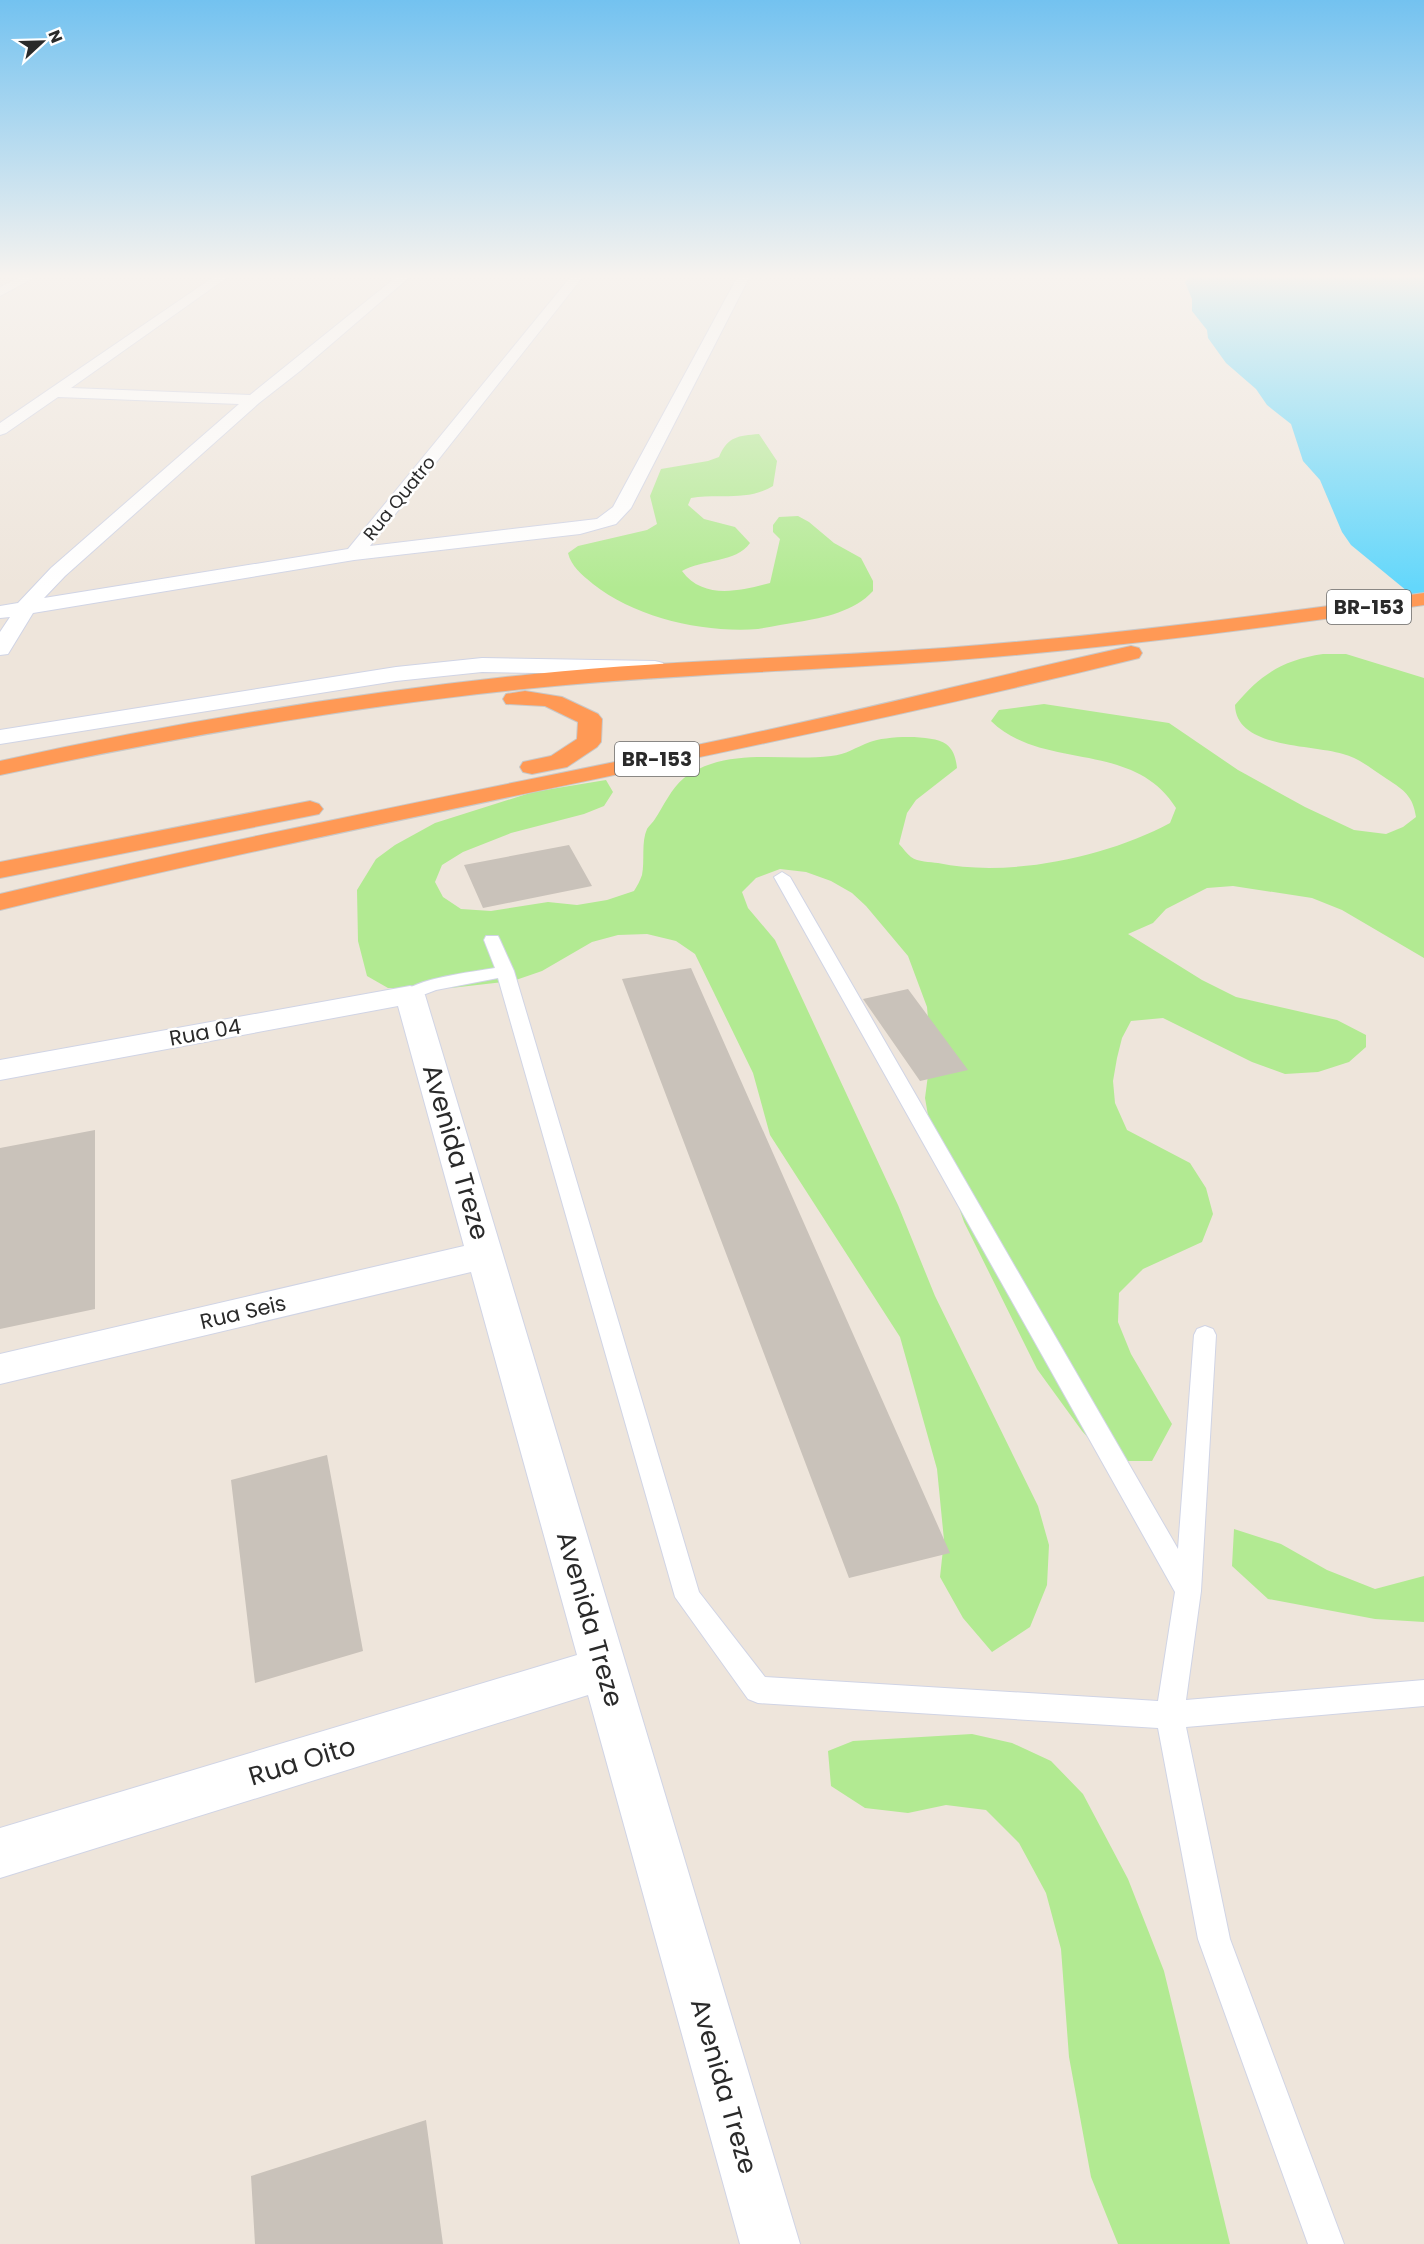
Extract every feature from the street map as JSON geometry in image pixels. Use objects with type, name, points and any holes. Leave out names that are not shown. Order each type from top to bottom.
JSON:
[{"type":"highway","name":"BR-153","points":[[0,768],[61,754],[233,723],[355,704],[533,681],[671,669],[1000,650],[1314,615],[1424,599]]},
{"type":"highway","name":"BR-153","points":[[0,902],[178,860],[842,721],[1124,655],[1314,615]]},
{"type":"highway","points":[[0,789],[116,764],[295,731],[520,698],[529,697],[561,702],[590,719],[589,742],[558,762],[0,870]]},
{"type":"street","points":[[0,430],[76,379]]},
{"type":"street","points":[[0,649],[26,607],[58,572],[253,400],[282,379]]},
{"type":"street","name":"Rua Quatro","points":[[354,554],[495,379]]},
{"type":"street","points":[[0,612],[354,554],[597,526],[608,521],[622,508],[690,379]]},
{"type":"street","points":[[57,392],[253,400]]},
{"type":"street","points":[[0,736],[428,670],[482,665],[671,669]]},
{"type":"street","name":"Rua 04","points":[[0,1070],[410,995]]},
{"type":"street","name":"Avenida Treze","points":[[410,995],[770,2244]]},
{"type":"street","name":"Rua Seis","points":[[0,1369],[485,1255]]},
{"type":"street","name":"Rua Oito","points":[[0,1853],[604,1669]]},
{"type":"lane","points":[[782,877],[1188,1591]]},
{"type":"lane","points":[[492,940],[505,971],[688,1597],[758,1690],[1170,1715],[1424,1693]]},
{"type":"lane","points":[[410,995],[431,986],[505,971]]},
{"type":"lane","points":[[1205,1335],[1188,1591],[1170,1715],[1214,1938],[1326,2244]]},
{"type":"green space","points":[[759,434],[777,461],[773,486],[743,496],[691,498],[688,505],[704,519],[735,527],[750,543],[736,554],[682,571],[700,586],[711,590],[747,589],[770,583],[780,539],[773,532],[773,525],[779,517],[798,516],[809,522],[834,543],[861,558],[873,581],[873,591],[866,598],[848,609],[818,618],[758,629],[715,628],[671,621],[629,606],[593,584],[574,566],[568,553],[578,546],[647,530],[657,524],[650,496],[661,469],[708,461],[719,457],[722,450],[734,438]]},
{"type":"green space","points":[[1323,654],[1346,654],[1424,678],[1424,958],[1342,910],[1312,898],[1233,886],[1207,888],[1166,909],[1153,923],[1128,934],[1202,980],[1236,997],[1337,1020],[1366,1035],[1366,1047],[1349,1062],[1318,1072],[1285,1074],[1252,1062],[1163,1018],[1131,1021],[1122,1038],[1113,1081],[1115,1103],[1127,1130],[1190,1163],[1206,1188],[1213,1214],[1202,1242],[1143,1269],[1119,1293],[1118,1322],[1131,1354],[1172,1424],[1152,1461],[1109,1461],[1082,1431],[1037,1369],[964,1222],[929,1121],[925,1098],[931,1052],[927,1007],[908,956],[866,906],[852,893],[831,881],[806,872],[780,869],[756,878],[742,892],[748,908],[775,940],[898,1205],[935,1296],[1038,1506],[1049,1545],[1047,1585],[1030,1627],[992,1652],[963,1618],[940,1577],[944,1540],[937,1469],[900,1337],[770,1135],[753,1073],[695,954],[676,941],[647,934],[618,935],[592,942],[542,971],[513,981],[451,988],[388,988],[367,976],[358,941],[357,890],[376,859],[395,845],[435,823],[533,792],[606,780],[613,792],[604,806],[584,814],[511,833],[463,852],[442,865],[435,882],[443,897],[461,909],[491,911],[548,902],[577,905],[607,900],[634,891],[642,875],[647,829],[679,782],[700,768],[718,762],[755,757],[836,755],[870,742],[897,737],[920,737],[946,744],[951,749],[957,765],[957,768],[916,800],[907,813],[899,844],[917,860],[966,867],[1026,866],[1088,855],[1117,846],[1170,823],[1176,808],[1158,787],[1136,772],[1036,746],[1012,737],[991,721],[999,710],[1044,704],[1169,723],[1238,770],[1305,807],[1354,830],[1386,834],[1403,827],[1416,817],[1413,804],[1407,794],[1355,758],[1261,737],[1248,730],[1239,719],[1235,705],[1264,677],[1296,660]]},
{"type":"green space","points":[[1234,1529],[1281,1544],[1327,1570],[1375,1589],[1424,1576],[1424,1622],[1375,1619],[1268,1599],[1232,1566]]},
{"type":"green space","points":[[972,1734],[1012,1743],[1051,1761],[1083,1794],[1128,1879],[1164,1971],[1230,2244],[1118,2244],[1091,2177],[1069,2057],[1061,1949],[1046,1893],[1019,1843],[986,1810],[946,1805],[908,1813],[865,1808],[831,1786],[828,1751],[853,1741]]},
{"type":"water","points":[[1244,379],[1424,379],[1424,605],[1351,545],[1342,532],[1320,480],[1303,461],[1291,424],[1267,405],[1256,389]]},
{"type":"building","points":[[569,845],[592,886],[483,908],[464,865]]},
{"type":"building","points":[[691,968],[950,1553],[849,1578],[622,979]]},
{"type":"building","points":[[908,989],[968,1070],[920,1081],[863,999]]},
{"type":"building","points":[[95,1130],[95,1309],[0,1329],[0,1148]]},
{"type":"building","points":[[327,1455],[363,1651],[255,1683],[231,1480]]},
{"type":"building","points":[[426,2120],[443,2244],[255,2244],[251,2176]]}]
